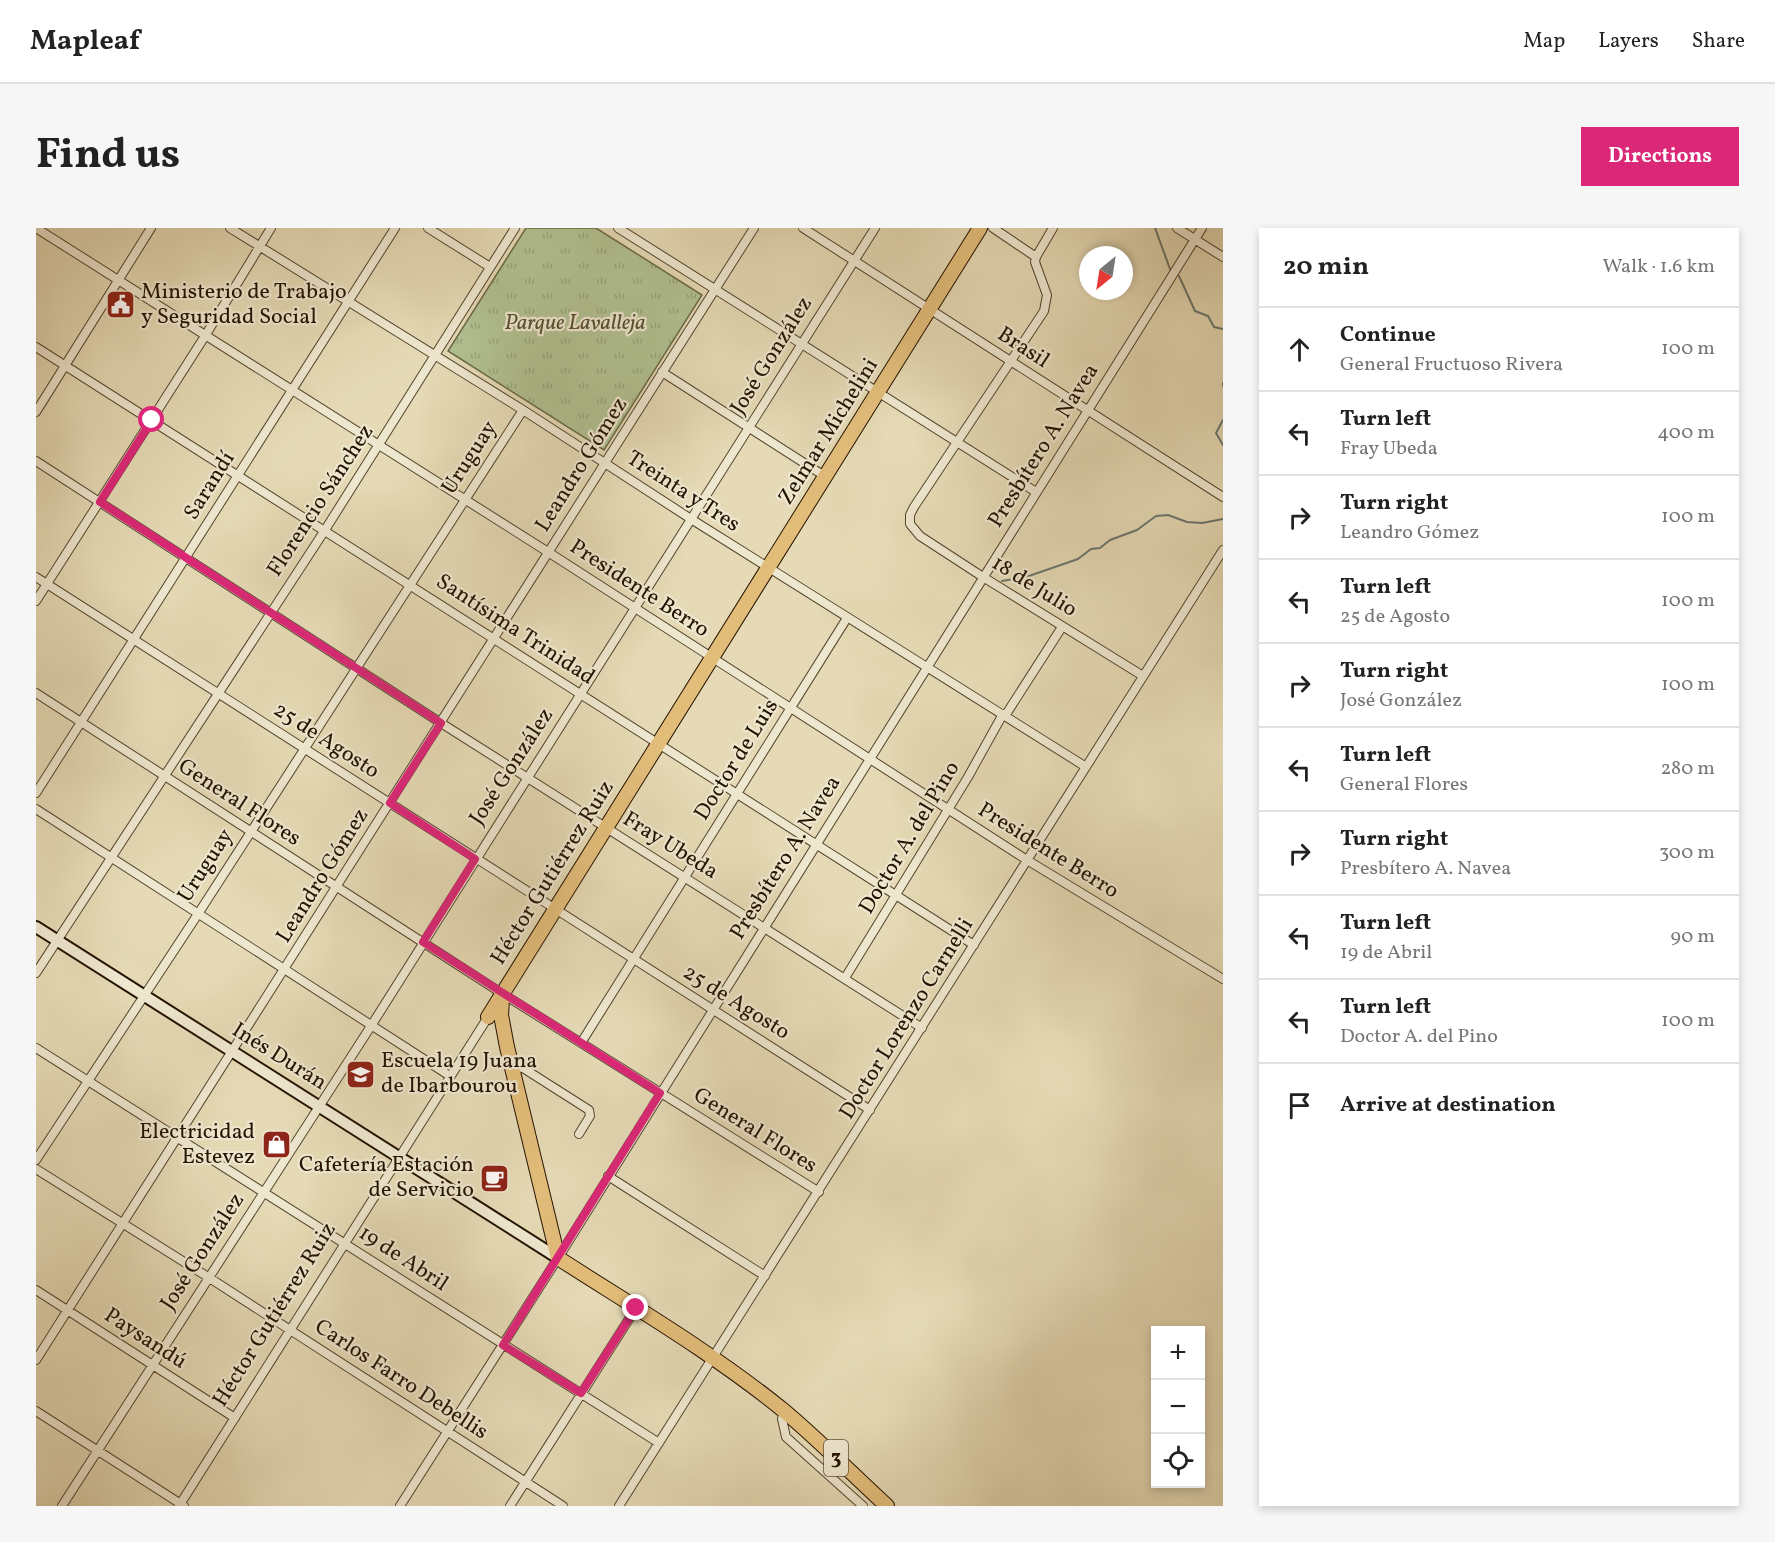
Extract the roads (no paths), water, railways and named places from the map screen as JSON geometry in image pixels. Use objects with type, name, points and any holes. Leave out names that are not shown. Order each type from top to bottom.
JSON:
[{"type":"highway","name":"Zelmar Michelini","points":[[712,658],[980,228]]},
{"type":"highway","name":"Héctor Gutiérrez Ruiz","points":[[488,1017],[712,658]]},
{"type":"highway","points":[[503,994],[501,1004],[507,1047],[558,1258]]},
{"type":"highway","points":[[488,1017],[503,1023]]},
{"type":"highway","points":[[488,1017],[507,1047]]},
{"type":"highway","name":"Inés Durán","points":[[558,1258],[713,1358],[784,1411]]},
{"type":"highway","name":"3","points":[[784,1411],[887,1506]]},
{"type":"street","name":"Presidente Berro","points":[[36,228],[548,552],[1027,860],[1223,980]]},
{"type":"street","points":[[36,412],[151,228]]},
{"type":"street","name":"Treinta y Tres","points":[[230,228],[523,410],[768,568],[1086,767]]},
{"type":"street","points":[[36,601],[271,228]]},
{"type":"street","name":"Sarandí","points":[[36,793],[394,228]]},
{"type":"street","points":[[428,228],[490,267]]},
{"type":"street","name":"Florencio Sánchez","points":[[36,973],[325,530],[514,228]]},
{"type":"street","points":[[618,228],[1036,492]]},
{"type":"street","points":[[630,236],[635,228]]},
{"type":"street","name":"Leandro Gómez","points":[[36,1360],[754,228]]},
{"type":"street","name":"Brasil","points":[[803,228],[1223,497]]},
{"type":"street","name":"José González","points":[[62,1506],[371,1026],[875,228]]},
{"type":"street","points":[[993,228],[1036,256]]},
{"type":"street","points":[[956,442],[1041,316],[1046,305],[1047,295],[1036,267],[1036,256],[1053,228]]},
{"type":"street","points":[[1177,228],[1223,256]]},
{"type":"street","name":"Presbítero A. Navea","points":[[400,1506],[558,1258],[1202,228]]},
{"type":"street","name":"Santísima Trinidad","points":[[36,347],[974,945]]},
{"type":"street","points":[[662,372],[826,477]]},
{"type":"street","name":"Uruguay","points":[[36,1160],[198,914],[523,410]]},
{"type":"street","name":"18 de Julio","points":[[956,442],[914,507],[910,515],[910,524],[920,536],[983,578],[1143,676]]},
{"type":"street","name":"Fray Ubeda","points":[[36,461],[441,723],[922,1028]]},
{"type":"street","name":"Doctor Lorenzo Carnelli","points":[[620,1506],[1223,550]]},
{"type":"street","name":"25 de Agosto","points":[[36,577],[870,1110]]},
{"type":"street","name":"Doctor de Luis","points":[[581,1043],[847,618]]},
{"type":"street","name":"Doctor A. del Pino","points":[[845,978],[1004,715],[1062,627]]},
{"type":"street","name":"General Flores","points":[[36,693],[503,994],[819,1192]]},
{"type":"street","points":[[36,809],[450,1076]]},
{"type":"street","name":"Inés Durán","points":[[36,927],[558,1258]]},
{"type":"street","name":"Héctor Gutiérrez Ruiz","points":[[181,1505],[488,1017]]},
{"type":"street","name":"19 de Abril","points":[[36,1048],[659,1443]]},
{"type":"street","points":[[513,1066],[523,1068],[589,1110],[590,1116],[579,1134]]},
{"type":"street","name":"Carlos Farro Debellis","points":[[36,1169],[563,1506]]},
{"type":"street","points":[[608,1176],[765,1276]]},
{"type":"street","name":"Paysandú","points":[[36,1290],[235,1418]]},
{"type":"street","points":[[510,1506],[636,1308]]},
{"type":"street","points":[[36,1411],[181,1505]]},
{"type":"street","points":[[784,1411],[782,1419],[786,1437],[859,1505],[870,1490]]},
{"type":"waterway","points":[[1155,228],[1170,269]]},
{"type":"waterway","points":[[1179,276],[1195,311],[1208,316],[1214,327],[1223,329]]},
{"type":"waterway","points":[[1223,420],[1216,433],[1223,445]]},
{"type":"waterway","points":[[1002,581],[1026,577],[1078,559],[1091,549],[1100,548],[1110,540],[1137,530],[1156,516],[1168,515],[1187,522],[1202,523],[1223,519]]},
{"type":"place","name":"Ministerio de Trabajo y Seguridad Social","points":[[120,305]]},
{"type":"place","name":"Escuela 19 Juana de Ibarbourou","points":[[360,1074]]},
{"type":"place","name":"Electricidad Estevez","points":[[276,1145]]},
{"type":"place","name":"Cafetería Estación de Servicio","points":[[495,1178]]},
{"type":"park label","name":"Parque Lavalleja","points":[[575,323]]}]
